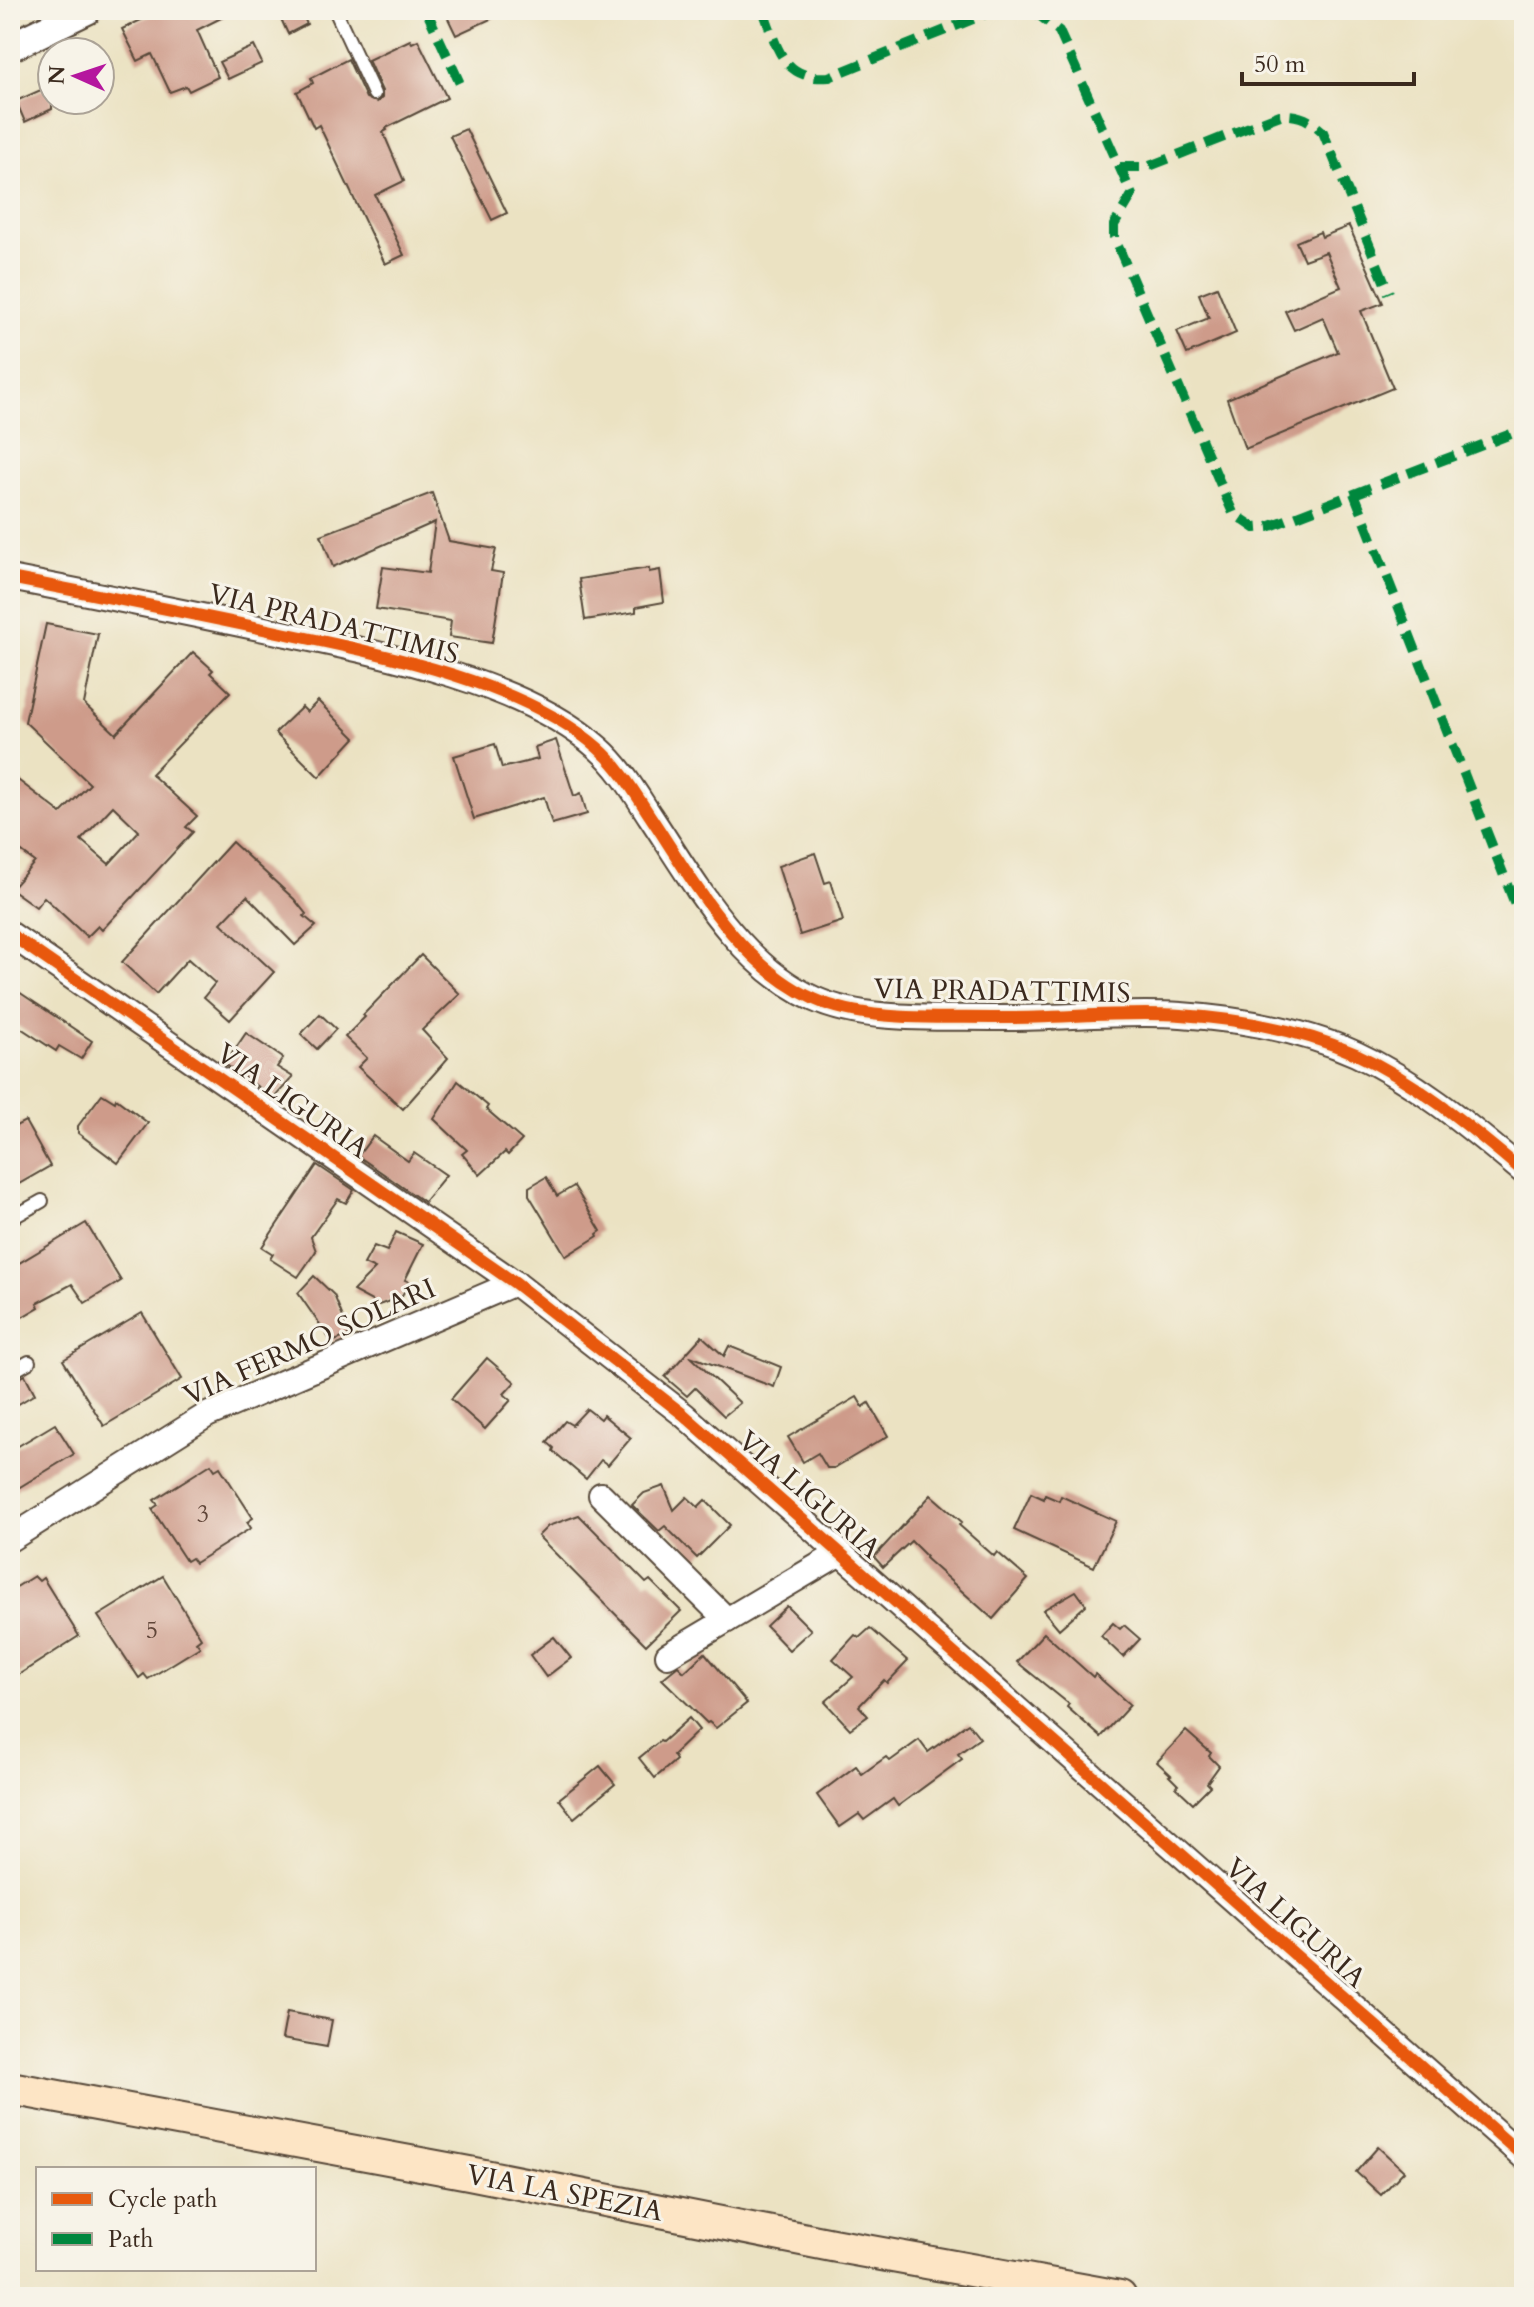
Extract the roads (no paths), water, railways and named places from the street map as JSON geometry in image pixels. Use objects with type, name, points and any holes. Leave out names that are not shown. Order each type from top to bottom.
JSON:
[{"type":"main road","name":"VIA LA SPEZIA","points":[[10,2088],[1120,2297]]},
{"type":"street","points":[[10,47],[87,10]]},
{"type":"street","name":"VIA PRADATTIMIS","points":[[10,578],[363,650],[487,687],[557,719],[581,733],[603,752],[625,778],[702,893],[736,937],[774,974],[814,999],[853,1012],[928,1017],[1177,1015],[1245,1022],[1302,1036],[1354,1054],[1406,1082],[1454,1114],[1524,1172]]},
{"type":"street","name":"VIA LIGURIA","points":[[10,934],[515,1283],[684,1415],[1524,2157]]},
{"type":"street","name":"VIA FERMO SOLARI","points":[[10,1539],[207,1415],[515,1283]]},
{"type":"street","points":[[601,1495],[727,1620]]},
{"type":"street","name":"VIA LIGURIA","points":[[668,1655],[840,1553]]},
{"type":"lane","points":[[335,10],[374,94]]},
{"type":"lane","points":[[10,1219],[42,1201]]},
{"type":"lane","points":[[10,1373],[29,1362]]}]
